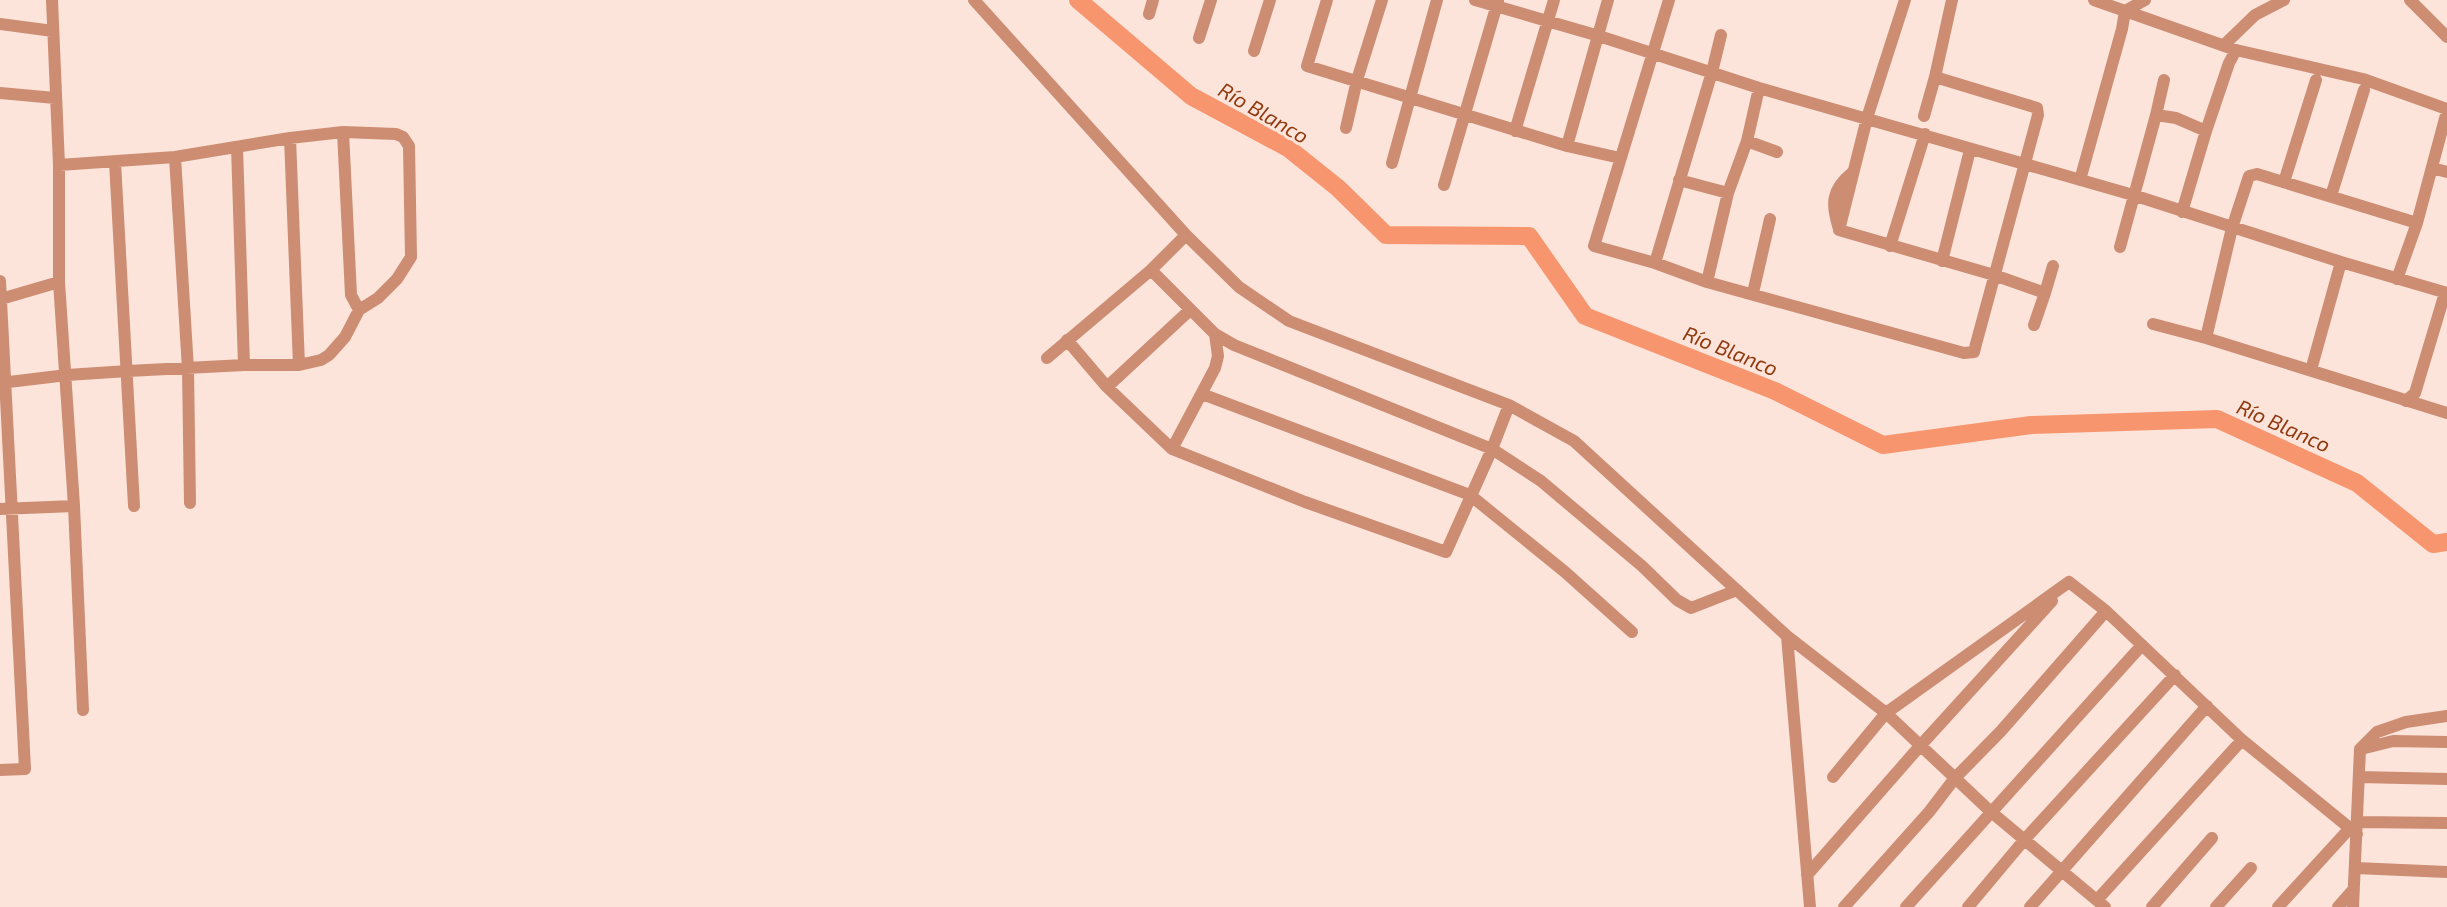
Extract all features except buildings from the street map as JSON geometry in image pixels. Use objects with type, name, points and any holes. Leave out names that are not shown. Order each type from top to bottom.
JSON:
[{"type":"street","points":[[52,0],[59,165],[59,282],[67,375],[83,710]]},
{"type":"street","points":[[974,0],[1186,235],[1239,287],[1289,321],[1509,405],[1574,441],[1787,636],[1886,713],[1990,811],[2101,903],[2242,740]]},
{"type":"street","points":[[1149,14],[1153,0]]},
{"type":"street","points":[[1199,38],[1211,0]]},
{"type":"street","points":[[1254,51],[1270,0]]},
{"type":"street","points":[[1327,0],[1307,66],[1515,131],[1620,158]]},
{"type":"street","points":[[1346,128],[1357,80],[1382,0]]},
{"type":"street","points":[[1392,163],[1437,0]]},
{"type":"street","points":[[1475,0],[1497,3],[1759,88],[2133,195],[2232,228],[2446,293],[2415,393],[2406,401]]},
{"type":"street","points":[[1515,131],[1554,0]]},
{"type":"street","points":[[1567,146],[1608,0]]},
{"type":"street","points":[[1669,0],[1594,246],[1655,263],[1707,282],[1964,353],[1974,352],[2038,115],[2037,108],[1935,76]]},
{"type":"street","points":[[1905,0],[1852,173],[1839,230],[1994,275],[2045,293]]},
{"type":"street","points":[[1924,116],[1952,0]]},
{"type":"street","points":[[2094,0],[2230,47],[2363,79],[2447,110],[2418,223],[2397,279]]},
{"type":"street","points":[[2125,11],[2145,0]]},
{"type":"street","points":[[2182,212],[2229,63],[2230,47],[2255,15],[2284,0]]},
{"type":"street","points":[[2410,0],[2447,37]]},
{"type":"street","points":[[1444,185],[1497,3]]},
{"type":"street","points":[[2080,180],[2125,11]]},
{"type":"street","points":[[0,24],[53,31]]},
{"type":"street","points":[[1655,263],[1721,35]]},
{"type":"street","points":[[2121,247],[2164,80]]},
{"type":"street","points":[[2284,182],[2316,80]]},
{"type":"street","points":[[1707,282],[1728,193],[1747,141],[1759,88]]},
{"type":"street","points":[[2331,196],[2364,90]]},
{"type":"street","points":[[0,93],[55,98]]},
{"type":"street","points":[[2156,115],[2176,118],[2206,131]]},
{"type":"street","points":[[3,383],[67,375],[128,371],[244,365],[299,365],[321,360],[329,355],[345,337],[359,310],[378,298],[397,279],[411,257],[409,146],[403,137],[396,134],[343,132],[290,138],[175,157],[59,165]]},
{"type":"street","points":[[343,132],[351,295],[359,310]]},
{"type":"street","points":[[1890,246],[1925,134]]},
{"type":"street","points":[[290,138],[299,365]]},
{"type":"street","points":[[1747,141],[1777,152]]},
{"type":"street","points":[[237,147],[244,365]]},
{"type":"street","points":[[1942,261],[1970,150]]},
{"type":"street","points":[[175,157],[188,369],[190,503]]},
{"type":"street","points":[[116,162],[134,506]]},
{"type":"street","points":[[2432,168],[2447,172]]},
{"type":"street","points":[[2206,338],[2232,228],[2249,176],[2257,174],[2418,223]]},
{"type":"street","points":[[1679,180],[1728,193]]},
{"type":"street","points":[[1753,293],[1770,219]]},
{"type":"street","points":[[1047,358],[1151,270],[1186,235]]},
{"type":"street","points":[[2311,370],[2341,262]]},
{"type":"street","points":[[2034,325],[2053,266]]},
{"type":"street","points":[[1151,270],[1215,334],[1244,349],[1492,449],[1541,481],[1642,566],[1677,600],[1691,608],[1737,590]]},
{"type":"street","points":[[0,281],[6,509],[25,769],[0,770]]},
{"type":"street","points":[[1,299],[59,282]]},
{"type":"street","points":[[1107,387],[1190,310]]},
{"type":"street","points":[[2153,324],[2447,412]]},
{"type":"street","points":[[1172,449],[1202,394],[1218,356],[1215,334]]},
{"type":"street","points":[[1067,340],[1107,387],[1172,449],[1305,502],[1446,552],[1509,405]]},
{"type":"street","points":[[1202,394],[1470,495],[1565,572],[1632,632]]},
{"type":"street","points":[[6,509],[74,506]]},
{"type":"street","points":[[2069,582],[2106,611],[2242,740],[2355,828],[2447,823]]},
{"type":"street","points":[[1833,777],[1886,713],[2069,582]]},
{"type":"street","points":[[1807,876],[1920,746],[2069,582]]},
{"type":"street","points":[[1844,907],[1921,821],[1955,778],[2001,731],[2106,611]]},
{"type":"street","points":[[1787,636],[1810,907]]},
{"type":"street","points":[[1906,907],[1990,811],[2142,645]]},
{"type":"street","points":[[1968,907],[2025,839],[2175,675]]},
{"type":"street","points":[[2030,907],[2207,706]]},
{"type":"street","points":[[2353,907],[2360,749],[2377,732],[2406,722],[2447,716]]},
{"type":"street","points":[[2360,749],[2393,741],[2447,742]]},
{"type":"street","points":[[2359,777],[2447,779]]},
{"type":"street","points":[[2278,907],[2355,828]]},
{"type":"street","points":[[2152,907],[2212,838]]},
{"type":"street","points":[[2216,907],[2251,868]]},
{"type":"street","points":[[2356,868],[2447,872]]},
{"type":"street","points":[[2338,907],[2353,890]]},
{"type":"waterway","name":"Río Blanco","points":[[1078,0],[1191,96],[1288,148],[1338,188],[1386,235],[1529,236],[1585,316],[1775,391],[1883,445],[2031,425],[2217,419],[2357,483],[2433,544],[2447,542]]}]
